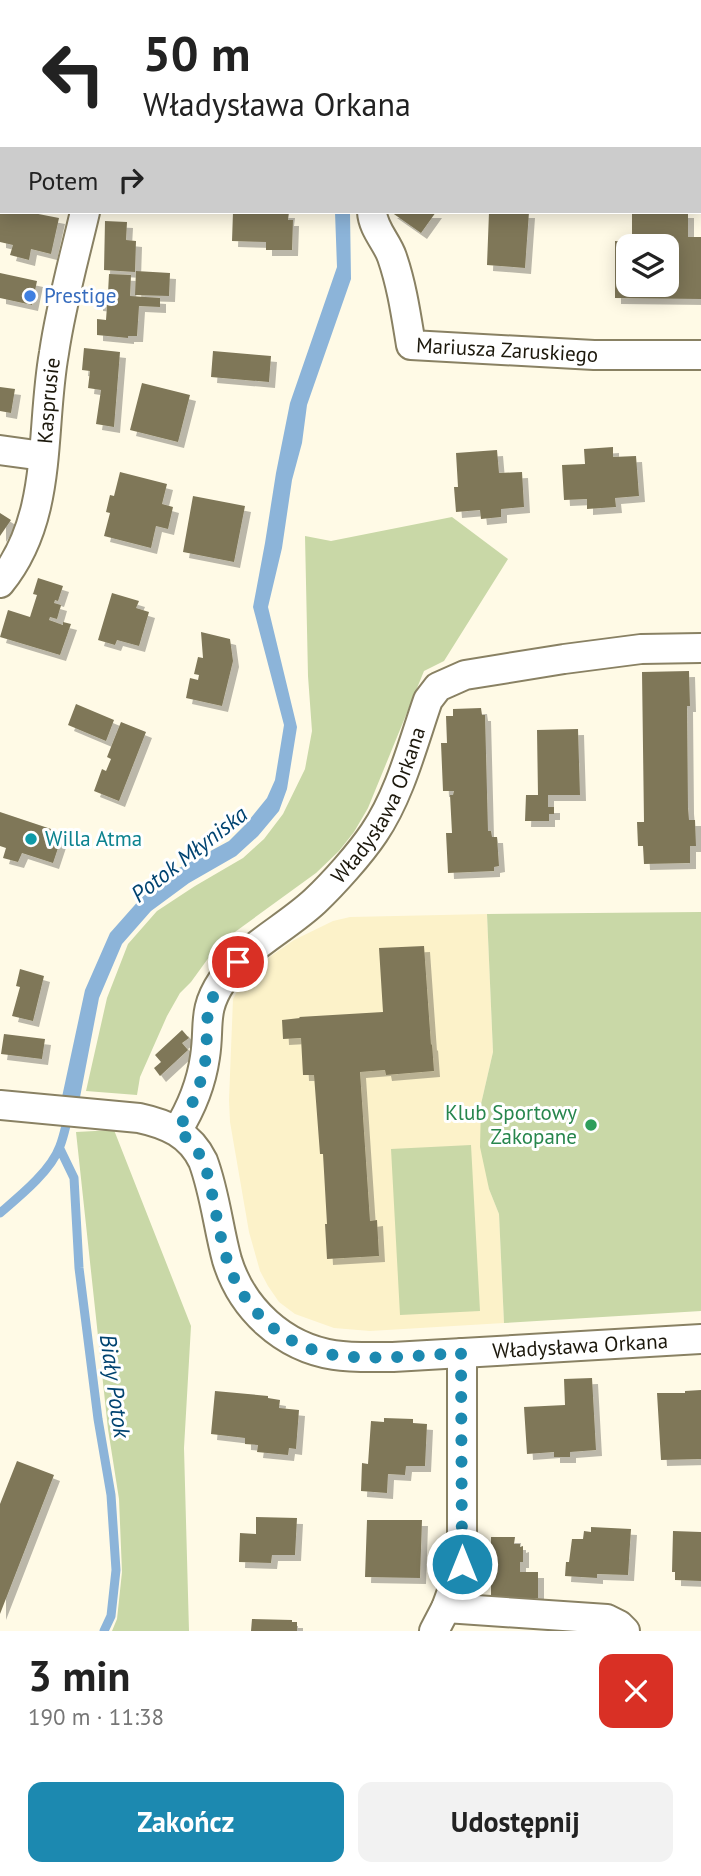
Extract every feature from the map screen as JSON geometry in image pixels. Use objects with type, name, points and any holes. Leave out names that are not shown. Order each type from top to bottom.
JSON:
[{"type":"street","name":"Kasprusie","points":[[0,583],[16,563],[34,519],[54,352],[85,214]]},
{"type":"street","name":"Mariusza Zaruskiego","points":[[373,214],[373,221],[391,255],[398,276],[411,345],[594,355],[701,355]]},
{"type":"street","points":[[0,450],[43,456]]},
{"type":"street","name":"Władysława Orkana","points":[[177,1131],[199,1088],[206,1054],[207,1017],[212,997],[238,962],[314,902],[374,833],[394,797],[428,700],[438,687],[465,676],[564,659],[641,649],[701,648]]},
{"type":"street","name":"Władysława Orkana","points":[[0,1105],[151,1121],[168,1126],[190,1141],[203,1161],[224,1249],[232,1274],[247,1302],[274,1329],[307,1347],[336,1355],[393,1357],[701,1339]]},
{"type":"street","points":[[461,1353],[462,1564],[440,1620],[607,1619],[625,1631]]},
{"type":"shaded area","points":[[487,914],[493,1052],[481,1104],[489,1189],[499,1214],[504,1323],[370,1331],[334,1328],[295,1314],[279,1302],[268,1286],[260,1271],[249,1232],[230,1122],[233,999],[251,972],[268,958],[294,940],[333,921],[350,917]]},
{"type":"green space","points":[[452,517],[508,559],[444,661],[424,671],[368,808],[354,832],[316,873],[228,937],[212,953],[180,993],[167,1016],[140,1077],[137,1095],[86,1091],[107,998],[128,944],[157,911],[243,858],[264,839],[283,814],[305,769],[312,731],[305,536],[331,541]]},
{"type":"green space","name":"Klub Sportowy Zakopane","points":[[701,912],[701,1311],[504,1323],[499,1214],[489,1189],[480,1147],[481,1104],[493,1052],[487,914]]},
{"type":"green space","points":[[114,1130],[191,1326],[184,1448],[189,1631],[112,1631],[117,1619],[122,1572],[119,1499],[108,1429],[76,1132]]},
{"type":"green space","points":[[471,1145],[480,1311],[400,1315],[391,1149]]},
{"type":"water","points":[[335,214],[350,214],[351,279],[307,405],[282,548],[268,607],[297,727],[287,789],[279,811],[258,836],[236,856],[189,883],[151,911],[122,944],[99,998],[77,1113],[59,1111],[85,990],[110,933],[141,898],[179,868],[229,841],[267,798],[275,780],[284,725],[253,607],[290,403],[337,267]]},
{"type":"building","points":[[0,214],[38,214],[59,218],[51,254],[31,249],[29,260],[10,255],[13,245],[0,242]]},
{"type":"building","points":[[233,214],[289,214],[288,220],[293,220],[292,250],[266,250],[266,242],[232,241]]},
{"type":"building","points":[[394,214],[435,214],[421,233]]},
{"type":"building","points":[[489,214],[529,214],[525,268],[487,265]]},
{"type":"building","points":[[632,214],[688,214],[688,237],[701,237],[701,299],[615,298],[615,241],[616,297],[679,297],[679,234],[632,234]]},
{"type":"building","points":[[105,221],[127,222],[126,240],[136,241],[135,272],[104,270]]},
{"type":"building","points":[[136,271],[170,273],[169,296],[135,295]]},
{"type":"building","points":[[0,273],[37,281],[32,305],[0,298]]},
{"type":"building","points":[[109,274],[131,275],[130,296],[160,298],[160,307],[139,306],[137,336],[128,338],[97,335],[97,319],[106,320],[107,306],[97,305],[97,293],[108,293]]},
{"type":"building","points":[[84,348],[120,352],[114,427],[96,424],[101,390],[88,388],[90,371],[82,370]]},
{"type":"building","points":[[213,351],[271,356],[269,382],[211,377]]},
{"type":"building","points":[[142,383],[190,395],[178,442],[130,430]]},
{"type":"building","points":[[0,387],[15,389],[11,413],[0,411]]},
{"type":"building","points":[[613,447],[613,457],[636,456],[639,496],[615,498],[616,507],[587,509],[587,499],[564,500],[562,465],[585,464],[584,449]]},
{"type":"building","points":[[497,450],[499,473],[522,472],[524,507],[501,509],[501,517],[481,519],[480,510],[456,512],[456,453]]},
{"type":"building","points":[[120,472],[167,484],[162,504],[173,507],[168,529],[156,526],[151,548],[104,536],[110,513],[106,512],[110,495],[114,496]]},
{"type":"building","points":[[193,496],[245,506],[234,562],[183,552]]},
{"type":"building","points":[[0,513],[11,520],[0,536]]},
{"type":"building","points":[[38,578],[63,586],[58,601],[55,600],[54,603],[61,605],[57,619],[50,617],[49,620],[63,625],[63,622],[71,624],[60,655],[0,637],[8,610],[30,617],[37,595],[33,594]]},
{"type":"building","points":[[112,593],[139,601],[136,608],[149,612],[139,646],[117,640],[115,645],[98,640]]},
{"type":"building","points":[[201,632],[230,639],[233,661],[222,706],[186,698],[190,678],[198,680],[199,675],[194,674],[198,657],[203,658]]},
{"type":"building","points":[[689,671],[688,808],[689,820],[695,820],[696,846],[690,846],[690,863],[644,864],[643,846],[638,846],[637,822],[644,822],[642,672]]},
{"type":"building","points":[[76,704],[114,720],[106,741],[68,725]]},
{"type":"building","points":[[481,708],[482,715],[485,715],[488,831],[491,831],[492,837],[497,837],[499,866],[494,867],[494,871],[448,873],[446,833],[452,833],[450,795],[453,795],[454,791],[443,791],[441,743],[447,743],[446,716],[453,716],[453,709]]},
{"type":"building","points":[[121,722],[146,732],[119,801],[94,791],[102,769],[106,771],[111,759],[107,757]]},
{"type":"building","points":[[578,729],[580,795],[548,795],[548,807],[554,807],[554,814],[549,814],[549,821],[525,821],[526,795],[538,795],[537,730]]},
{"type":"building","name":"Willa Atma","points":[[0,812],[63,833],[53,863],[22,853],[18,862],[3,858],[6,848],[0,846]]},
{"type":"building","points":[[424,946],[434,1071],[386,1075],[385,1070],[360,1072],[370,1221],[377,1220],[379,1256],[327,1259],[323,1154],[320,1154],[314,1075],[303,1075],[301,1038],[283,1039],[282,1020],[383,1012],[379,948]]},
{"type":"building","points":[[20,969],[44,976],[33,1021],[12,1016],[20,987],[16,986]]},
{"type":"building","points":[[182,1030],[189,1038],[182,1043],[188,1050],[160,1076],[154,1068],[161,1062],[155,1055]]},
{"type":"building","points":[[4,1034],[45,1039],[42,1059],[1,1054]]},
{"type":"building","points":[[592,1378],[596,1450],[570,1452],[570,1457],[554,1457],[554,1452],[527,1454],[524,1407],[565,1405],[564,1379]]},
{"type":"building","points":[[701,1390],[701,1459],[661,1460],[657,1393]]},
{"type":"building","points":[[215,1391],[268,1396],[280,1400],[279,1408],[299,1410],[296,1449],[289,1448],[288,1455],[257,1452],[258,1445],[245,1444],[245,1438],[211,1434]]},
{"type":"building","points":[[384,1418],[413,1419],[413,1423],[427,1424],[425,1466],[406,1466],[405,1475],[388,1474],[387,1493],[361,1491],[362,1463],[368,1464],[371,1421],[384,1422]]},
{"type":"building","points":[[17,1461],[54,1475],[0,1614],[0,1504]]},
{"type":"building","points":[[256,1517],[297,1518],[295,1555],[272,1555],[271,1563],[239,1562],[240,1533],[256,1534]]},
{"type":"building","points":[[367,1520],[422,1520],[420,1578],[365,1577]]},
{"type":"building","points":[[591,1527],[631,1529],[628,1575],[597,1574],[597,1578],[565,1576],[572,1539],[583,1539],[584,1531],[591,1532]]},
{"type":"building","points":[[673,1531],[701,1532],[701,1581],[675,1580],[675,1572],[672,1572]]},
{"type":"building","points":[[491,1537],[515,1537],[514,1544],[523,1546],[520,1572],[538,1572],[538,1598],[491,1599]]},
{"type":"building","points":[[252,1619],[292,1620],[297,1622],[297,1631],[251,1631]]},
{"type":"waterway","name":"Potok Młyniska","points":[[0,1213],[50,1165],[60,1146],[69,1114]]},
{"type":"waterway","name":"Biały Potok","points":[[60,1149],[74,1178],[79,1268],[98,1419],[111,1495],[116,1570],[111,1616],[104,1631]]},
{"type":"place","name":"Prestige","points":[[30,296]]},
{"type":"place","name":"Willa Atma","points":[[31,839]]},
{"type":"place","name":"Klub Sportowy Zakopane","points":[[591,1125]]},
{"type":"route","points":[[238,962],[212,997],[207,1017],[206,1054],[199,1088],[177,1131],[190,1141],[203,1161],[224,1249],[240,1291],[260,1317],[274,1329],[307,1347],[336,1355],[393,1357],[461,1353],[462,1564]]}]
